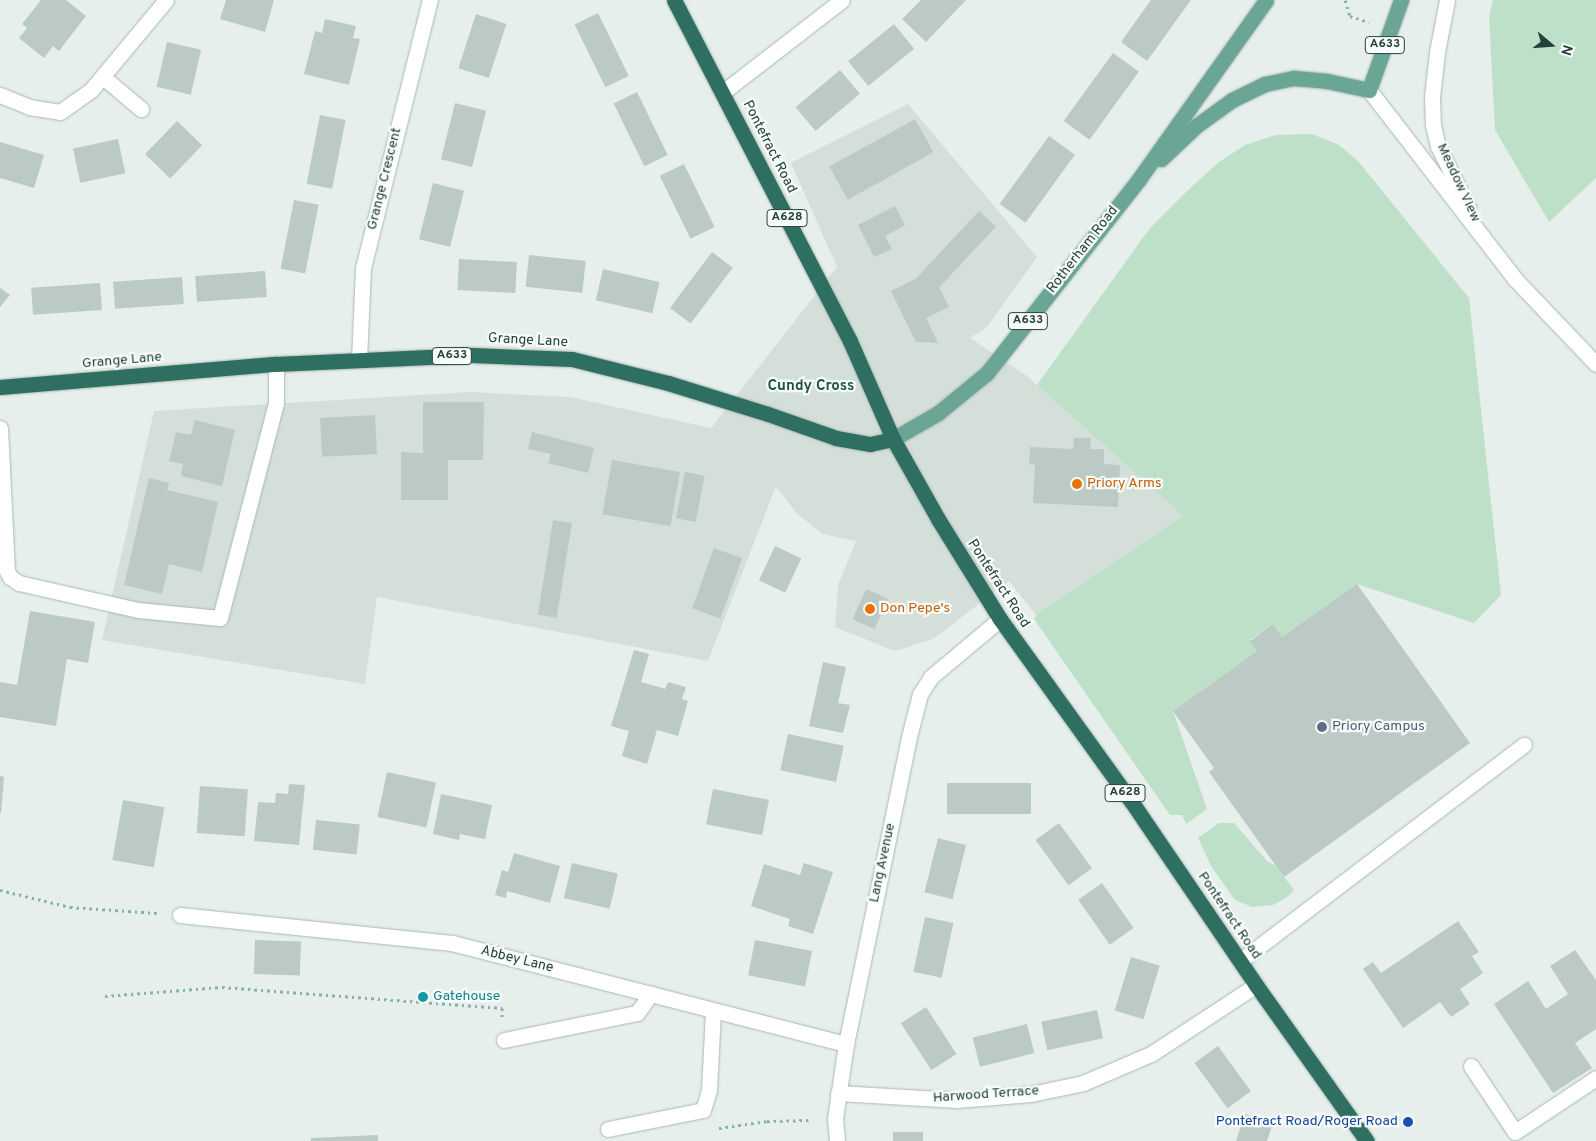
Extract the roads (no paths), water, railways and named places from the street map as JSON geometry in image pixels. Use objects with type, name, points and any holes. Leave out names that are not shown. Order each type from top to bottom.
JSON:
[{"type":"highway","name":"Pontefract Road","points":[[674,0],[850,341],[893,439],[938,519],[1000,619],[1131,801],[1256,985],[1367,1141]]},
{"type":"highway","name":"Grange Lane","points":[[0,387],[276,364],[472,355],[572,359],[668,383],[768,414],[836,438],[870,444],[893,439]]},
{"type":"main road","name":"Rotherham Road","points":[[893,439],[938,412],[987,373],[1140,179],[1266,0]]},
{"type":"main road","name":"A633","points":[[1369,90],[1401,0]]},
{"type":"main road","name":"Rotherham Road","points":[[1140,179],[1196,126],[1232,100],[1265,84],[1294,78],[1328,81],[1369,90]]},
{"type":"street","points":[[0,95],[29,107],[60,112],[91,90],[166,0]]},
{"type":"street","points":[[723,92],[842,0]]},
{"type":"street","name":"Meadow View","points":[[1447,0],[1437,52],[1432,97],[1434,125],[1438,146],[1488,246]]},
{"type":"street","name":"Grange Crescent","points":[[359,360],[363,268],[427,1]]},
{"type":"street","points":[[103,77],[141,109]]},
{"type":"street","name":"Meadow View","points":[[1369,90],[1515,279],[1596,364]]},
{"type":"street","points":[[0,428],[7,571],[10,577],[19,583],[138,610],[220,618],[276,403],[276,364]]},
{"type":"street","name":"Lang Avenue","points":[[837,1141],[835,1119],[846,1044],[909,737],[920,694],[931,677],[1000,619]]},
{"type":"street","points":[[1240,961],[1524,746]]},
{"type":"street","name":"Abbey Lane","points":[[180,915],[452,943],[846,1044]]},
{"type":"street","name":"Harwood Terrace","points":[[838,1092],[957,1100],[1032,1094],[1083,1082],[1151,1054],[1256,985]]},
{"type":"street","points":[[504,1040],[637,1014],[651,994]]},
{"type":"street","points":[[608,1129],[703,1110],[709,1090],[712,1010]]},
{"type":"street","points":[[1471,1066],[1515,1132],[1596,1078]]},
{"type":"place","name":"Priory Arms","points":[[1077,484]]},
{"type":"place","name":"Don Pepe's","points":[[870,609]]},
{"type":"place","name":"Priory Campus","points":[[1322,727]]},
{"type":"place","name":"Gatehouse","points":[[423,997]]},
{"type":"place","name":"Pontefract Road/Roger Road","points":[[1408,1122]]},
{"type":"district","name":"Cundy Cross","points":[[811,387]]}]
